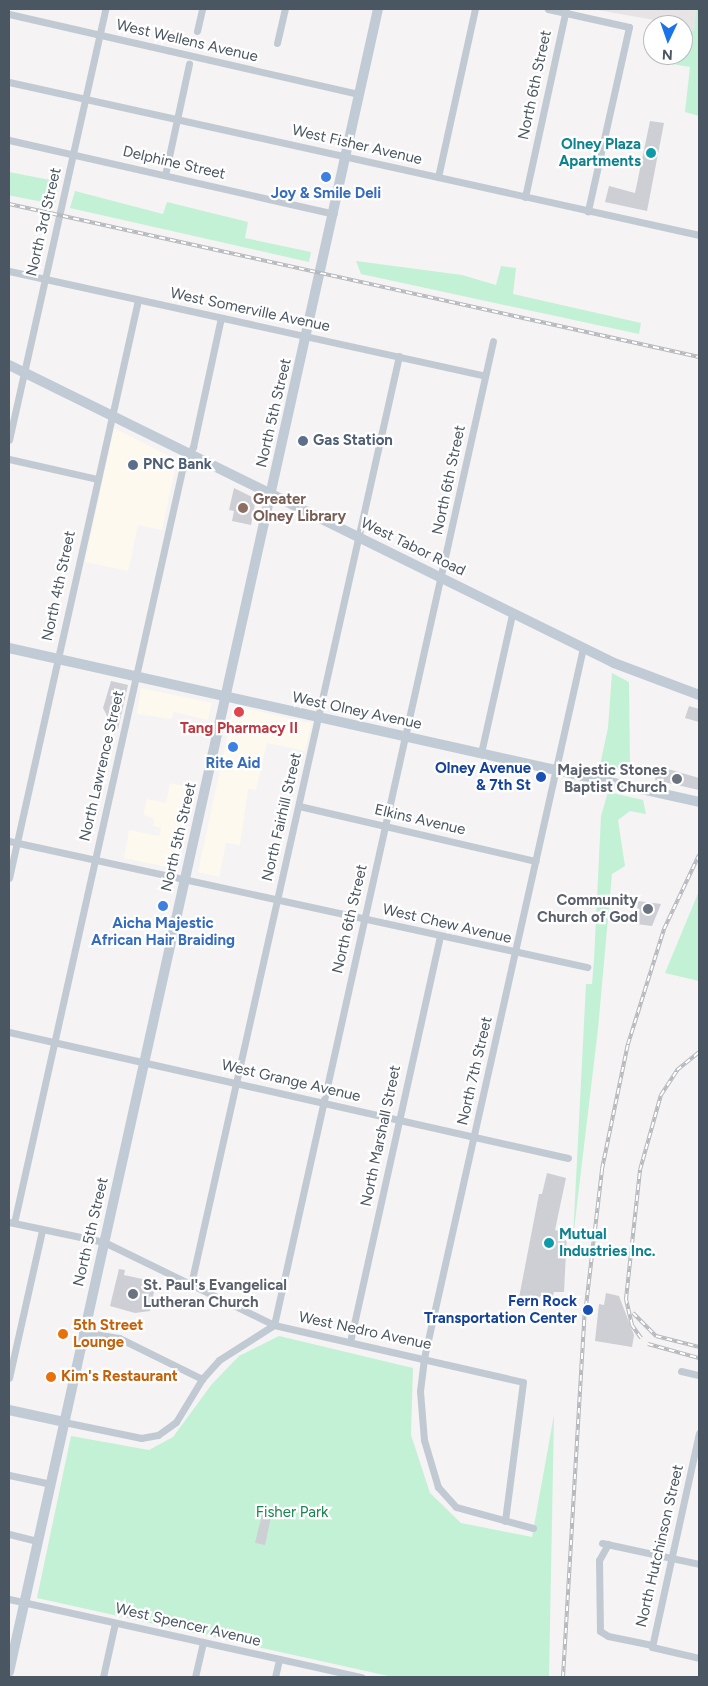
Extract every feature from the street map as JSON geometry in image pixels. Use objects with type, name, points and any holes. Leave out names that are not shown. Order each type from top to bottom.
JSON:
[{"type":"street","name":"North 3rd Street","points":[[9,440],[105,9]]},
{"type":"street","points":[[197,31],[202,9]]},
{"type":"street","points":[[277,43],[285,9]]},
{"type":"street","name":"North 5th Street","points":[[9,1672],[378,9]]},
{"type":"street","points":[[438,177],[475,9]]},
{"type":"street","points":[[548,9],[566,11],[629,27],[588,210]]},
{"type":"street","name":"North 6th Street","points":[[525,197],[566,11]]},
{"type":"street","name":"West Wellens Avenue","points":[[9,14],[359,94]]},
{"type":"street","points":[[165,175],[189,64]]},
{"type":"street","name":"West Fisher Avenue","points":[[9,82],[698,235]]},
{"type":"street","name":"Delphine Street","points":[[9,140],[334,214]]},
{"type":"street","points":[[698,235],[699,225]]},
{"type":"street","name":"West Somerville Avenue","points":[[9,271],[485,376]]},
{"type":"street","name":"North 4th Street","points":[[9,878],[96,479],[138,300]]},
{"type":"street","name":"North Lawrence Street","points":[[11,1222],[54,1042],[184,461],[189,454],[221,318]]},
{"type":"street","name":"North 6th Street","points":[[274,1325],[322,1102],[442,577],[493,341]]},
{"type":"street","name":"North Fairhill Street","points":[[191,1284],[399,356]]},
{"type":"street","name":"West Tabor Road","points":[[9,365],[271,496],[442,577],[512,614],[614,663],[699,695]]},
{"type":"street","points":[[9,459],[96,479]]},
{"type":"street","points":[[481,754],[512,614]]},
{"type":"street","name":"West Olney Avenue","points":[[9,648],[699,802]]},
{"type":"street","name":"North 7th Street","points":[[504,1522],[456,1507],[432,1471],[420,1422],[424,1358],[583,648]]},
{"type":"street","name":"Elkins Avenue","points":[[299,806],[536,861]]},
{"type":"street","name":"West Chew Avenue","points":[[9,841],[516,954],[587,967]]},
{"type":"street","name":"North Marshall Street","points":[[350,1342],[440,937]]},
{"type":"street","name":"West Grange Avenue","points":[[9,1032],[475,1135],[568,1158]]},
{"type":"street","name":"West Nedro Avenue","points":[[11,1222],[104,1242],[274,1325],[523,1382],[504,1522]]},
{"type":"street","points":[[9,1378],[42,1230]]},
{"type":"street","points":[[9,1410],[140,1438],[158,1435],[176,1422],[202,1379],[237,1346],[274,1325]]},
{"type":"street","points":[[84,1332],[126,1341],[202,1379]]},
{"type":"street","points":[[681,1371],[699,1375]]},
{"type":"street","name":"North Hutchinson Street","points":[[699,1433],[652,1645],[699,1658]]},
{"type":"street","points":[[9,1475],[51,1484]]},
{"type":"street","points":[[504,1522],[533,1528]]},
{"type":"street","points":[[9,1534],[38,1541]]},
{"type":"street","points":[[652,1645],[608,1636],[600,1631],[599,1560],[605,1543],[699,1564]]},
{"type":"street","name":"West Spencer Avenue","points":[[9,1599],[357,1677]]},
{"type":"street","points":[[103,1677],[115,1623]]},
{"type":"street","points":[[195,1677],[204,1642]]},
{"type":"street","points":[[275,1677],[279,1659]]},
{"type":"shaded area","points":[[592,9],[696,9],[694,31],[693,15],[643,15],[643,18]]},
{"type":"shaded area","points":[[114,428],[177,460],[162,530],[138,525],[128,571],[85,562]]},
{"type":"shaded area","points":[[141,688],[212,703],[208,720],[174,712],[171,719],[137,714]]},
{"type":"shaded area","points":[[234,706],[312,723],[305,751],[267,743],[256,790],[248,789],[240,845],[226,843],[219,877],[198,872]]},
{"type":"shaded area","points":[[170,783],[194,788],[177,869],[124,858],[129,830],[159,836],[161,828],[153,826],[154,818],[143,815],[147,799],[166,803]]},
{"type":"green space","points":[[696,9],[699,9],[699,116],[685,112],[690,67],[678,65],[693,65]]},
{"type":"green space","points":[[9,172],[59,182],[55,204],[9,195]]},
{"type":"green space","points":[[75,191],[163,214],[167,202],[248,222],[245,238],[311,252],[309,262],[70,208]]},
{"type":"green space","points":[[356,261],[462,275],[496,285],[501,266],[516,268],[513,294],[641,323],[639,334],[361,274]]},
{"type":"green space","points":[[612,673],[629,682],[630,766],[635,771],[629,776],[599,770],[608,728]]},
{"type":"green space","points":[[608,792],[643,800],[646,814],[630,811],[618,820],[625,866],[612,874],[598,1029],[573,1238],[586,984],[592,984],[601,816]]},
{"type":"green space","points":[[699,891],[699,981],[665,973]]},
{"type":"green space","name":"Fisher Park","points":[[279,1336],[413,1368],[411,1435],[430,1493],[461,1523],[532,1537],[554,1415],[549,1677],[393,1677],[37,1598],[71,1436],[149,1450],[173,1437],[212,1384],[239,1356]]},
{"type":"building","name":"Olney Plaza Apartments","points":[[650,121],[664,123],[647,211],[605,202],[609,186],[635,193]]},
{"type":"building","points":[[234,488],[256,499],[251,525],[232,521],[234,511],[229,510]]},
{"type":"building","points":[[111,681],[128,685],[118,729],[111,728],[114,718],[107,716],[103,708]]},
{"type":"building","points":[[689,706],[699,709],[699,722],[685,718]]},
{"type":"building","name":"Majestic Stones Baptist Church","points":[[658,766],[699,778],[699,790],[655,780]]},
{"type":"building","name":"Community Church of God","points":[[638,901],[661,904],[652,926],[636,924]]},
{"type":"building","name":"Mutual Industries Inc.","points":[[547,1173],[566,1178],[555,1230],[567,1233],[564,1292],[554,1292],[552,1299],[540,1296],[537,1307],[518,1303],[539,1194],[542,1194]]},
{"type":"building","name":"St. Paul's Evangelical Lutheran Church","points":[[119,1269],[125,1270],[124,1275],[156,1282],[150,1311],[135,1313],[110,1306]]},
{"type":"building","points":[[606,1293],[619,1296],[634,1335],[632,1347],[595,1341],[599,1304],[604,1305]]},
{"type":"building","points":[[263,1511],[272,1512],[265,1545],[255,1543]]},
{"type":"railway","points":[[9,204],[699,357]]},
{"type":"railway","points":[[586,1306],[602,1169],[628,1044],[664,929],[699,855]]},
{"type":"railway","points":[[641,1338],[632,1325],[626,1299],[640,1170],[661,1095],[677,1070],[699,1052]]},
{"type":"railway","points":[[563,1677],[585,1312]]},
{"type":"railway","points":[[633,1313],[656,1336],[699,1347]]},
{"type":"railway","points":[[648,1344],[699,1358]]},
{"type":"place","name":"Olney Plaza Apartments","points":[[651,153]]},
{"type":"place","name":"Joy & Smile Deli","points":[[326,177]]},
{"type":"place","name":"Gas Station","points":[[303,441]]},
{"type":"place","name":"PNC Bank","points":[[133,465]]},
{"type":"place","name":"Greater Olney Library","points":[[243,508]]},
{"type":"place","name":"Tang Pharmacy II","points":[[239,712]]},
{"type":"place","name":"Rite Aid","points":[[233,747]]},
{"type":"place","name":"Olney Avenue & 7th St","points":[[541,777]]},
{"type":"place","name":"Majestic Stones Baptist Church","points":[[677,779]]},
{"type":"place","name":"Aicha Majestic African Hair Braiding","points":[[163,906]]},
{"type":"place","name":"Community Church of God","points":[[648,909]]},
{"type":"place","name":"Mutual Industries Inc.","points":[[549,1243]]},
{"type":"place","name":"St. Paul's Evangelical Lutheran Church","points":[[133,1294]]},
{"type":"place","name":"Fern Rock Transportation Center","points":[[588,1310]]},
{"type":"place","name":"5th Street Lounge","points":[[63,1334]]},
{"type":"place","name":"Kim's Restaurant","points":[[51,1377]]}]
